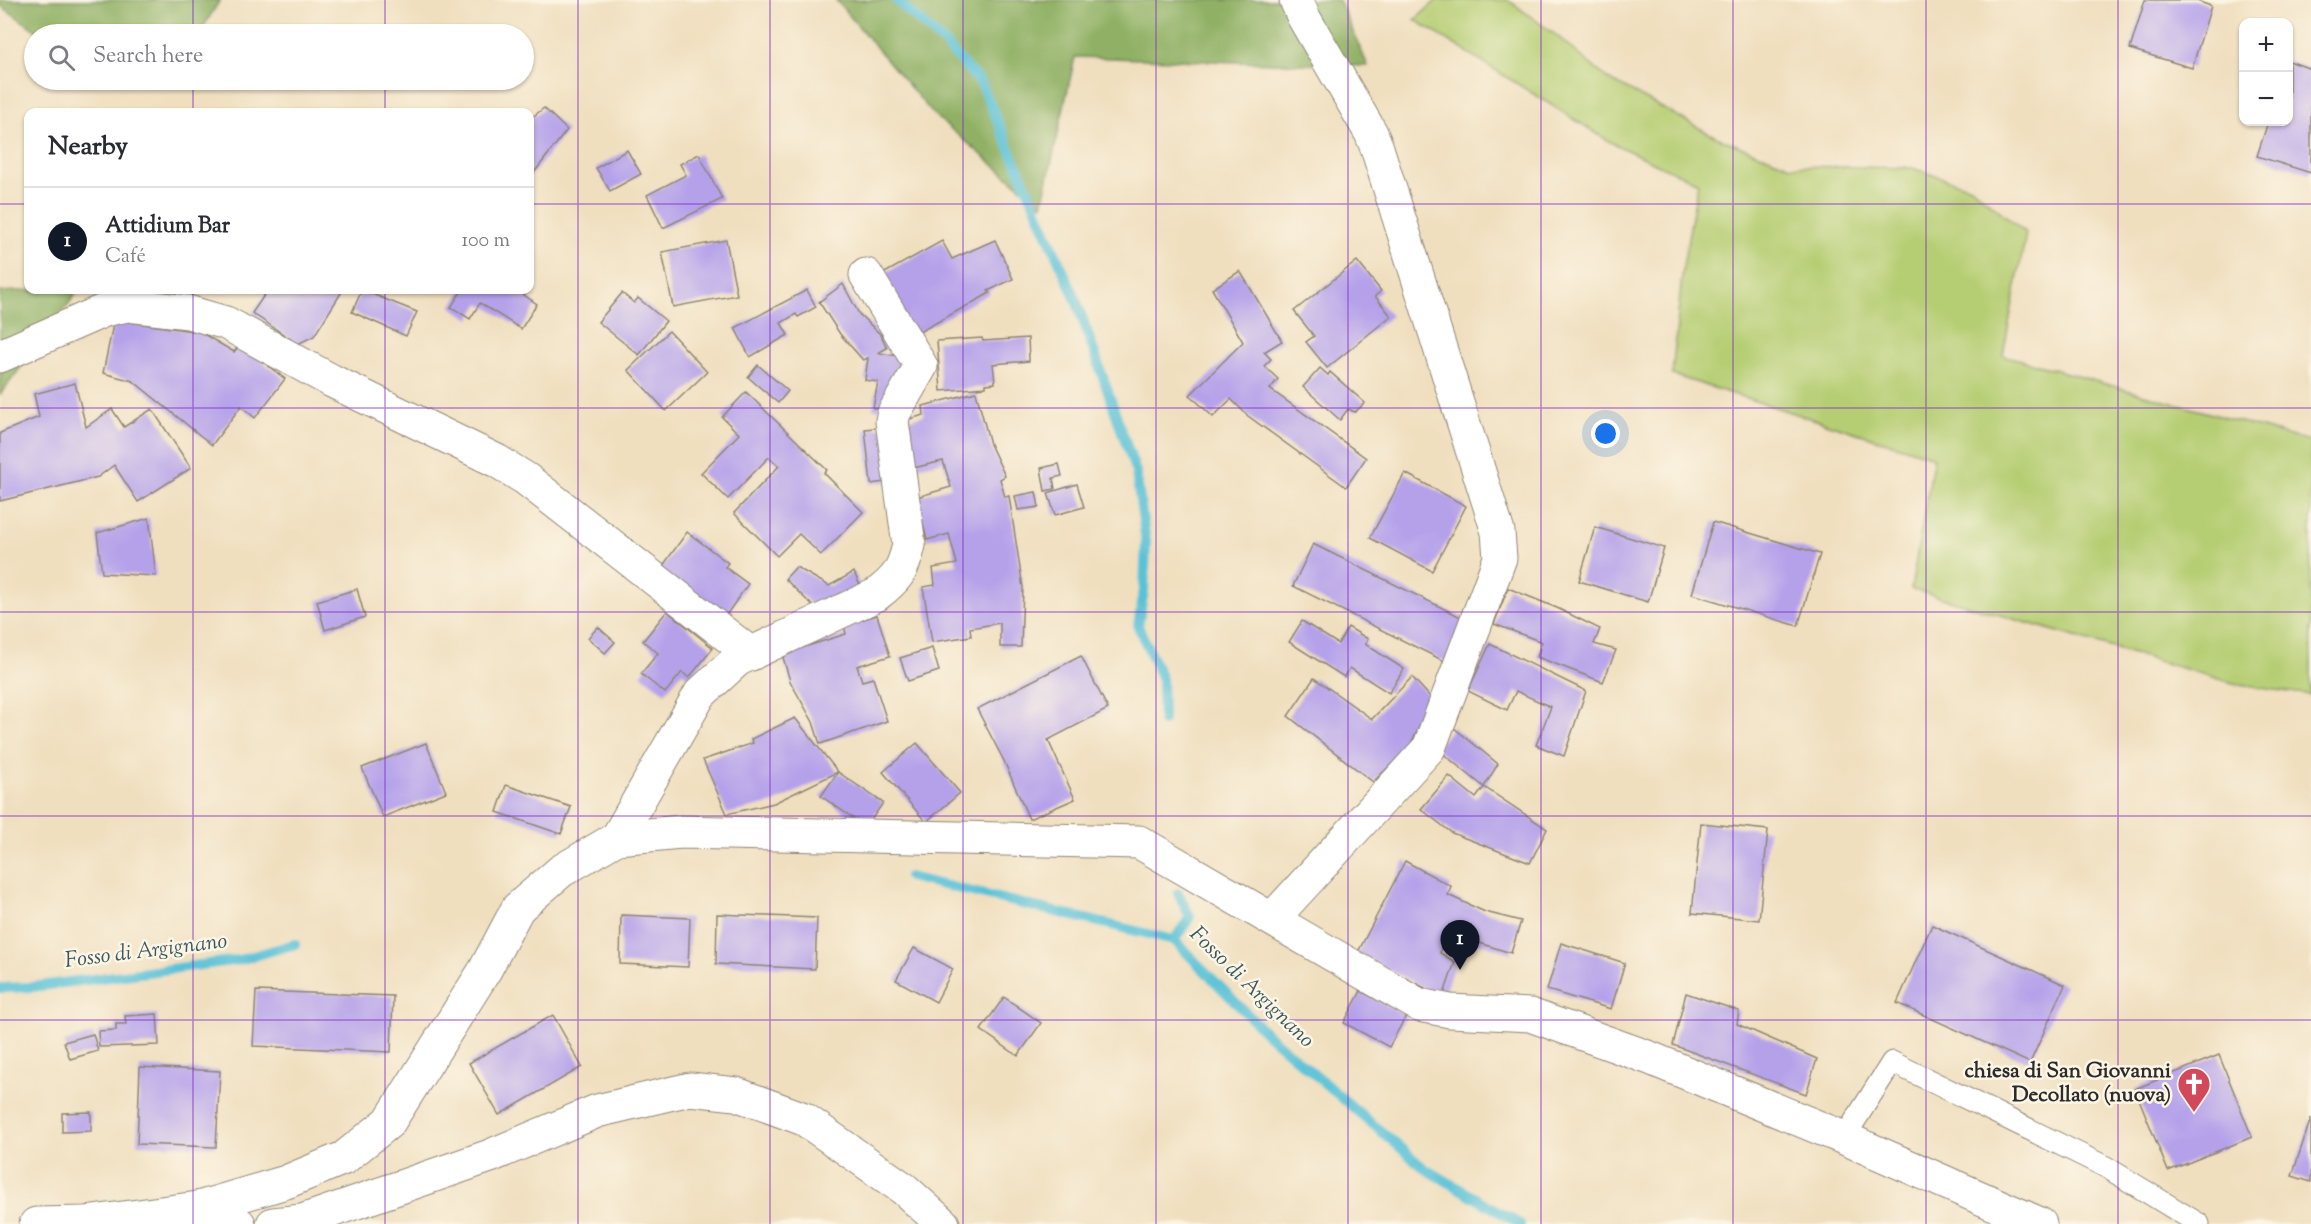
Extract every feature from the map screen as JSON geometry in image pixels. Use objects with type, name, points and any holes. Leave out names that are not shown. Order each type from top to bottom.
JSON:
[{"type":"street","points":[[1273,918],[1429,748],[1500,558],[1498,532],[1374,140],[1296,0]]},
{"type":"street","points":[[617,838],[700,694],[737,660],[876,595],[894,581],[904,564],[909,545],[892,421],[894,413],[921,366],[866,275]]},
{"type":"street","points":[[0,356],[105,310],[128,305],[188,312],[226,323],[332,381],[497,461],[526,479],[751,654]]},
{"type":"street","points":[[36,1224],[85,1223],[198,1208],[286,1182],[344,1158],[389,1122],[485,970],[518,908],[561,871],[617,838],[681,832],[1139,842],[1419,1005],[1450,1011],[1530,1015],[1650,1058],[1844,1137],[2040,1224]]},
{"type":"street","points":[[273,1224],[302,1221],[490,1156],[597,1111],[690,1089],[736,1094],[804,1119],[904,1189],[943,1224]]},
{"type":"street","points":[[198,1208],[222,1221],[239,1224]]},
{"type":"lane","points":[[1844,1137],[1892,1062],[2106,1167],[2199,1224]]},
{"type":"green space","points":[[0,0],[220,0],[205,24],[27,24],[0,5]]},
{"type":"green space","points":[[836,0],[1339,0],[1368,66],[1075,57],[1042,205],[933,114]]},
{"type":"green space","points":[[1437,0],[1508,0],[1556,35],[1608,79],[1716,137],[1791,166],[1912,168],[1971,187],[2026,233],[2003,355],[2311,442],[2311,695],[2240,685],[1911,589],[1934,457],[1672,375],[1683,266],[1698,183],[1612,143],[1415,20]]},
{"type":"green space","points":[[24,291],[24,294],[76,294],[0,395],[0,292]]},
{"type":"building","points":[[2145,0],[2194,0],[2211,6],[2192,68],[2130,49]]},
{"type":"building","points":[[2293,62],[2311,69],[2311,173],[2257,156],[2267,126],[2293,126]]},
{"type":"building","points":[[544,108],[567,130],[534,173],[534,116]]},
{"type":"building","points":[[627,150],[641,174],[610,191],[596,168]]},
{"type":"building","points":[[699,154],[722,199],[663,228],[647,195],[686,175],[680,164]]},
{"type":"building","points":[[726,240],[737,295],[673,307],[662,252]]},
{"type":"building","points":[[995,240],[1013,279],[988,291],[990,293],[914,335],[881,275],[942,241],[952,259]]},
{"type":"building","points":[[1357,261],[1381,291],[1375,296],[1391,316],[1327,368],[1306,342],[1314,336],[1294,311]]},
{"type":"building","points":[[1240,271],[1282,341],[1264,352],[1271,359],[1264,366],[1278,379],[1270,389],[1366,458],[1346,487],[1248,416],[1231,399],[1213,417],[1190,395],[1243,342],[1212,289]]},
{"type":"building","points":[[843,284],[859,314],[881,335],[887,348],[878,353],[906,357],[889,413],[873,408],[878,382],[865,380],[868,358],[863,360],[840,334],[819,302]]},
{"type":"building","points":[[807,290],[816,307],[798,317],[796,314],[781,323],[788,335],[750,357],[735,328]]},
{"type":"building","points":[[622,293],[634,303],[638,298],[666,321],[639,355],[598,322]]},
{"type":"building","points":[[177,294],[192,294],[188,301]]},
{"type":"building","points":[[265,294],[340,294],[314,336],[298,344],[252,313]]},
{"type":"building","points":[[360,294],[372,294],[417,312],[406,336],[352,312]]},
{"type":"building","points":[[459,294],[522,294],[537,304],[521,329],[480,303],[470,319],[451,307]]},
{"type":"building","points":[[114,320],[200,332],[234,352],[240,344],[285,379],[255,418],[241,406],[212,445],[133,381],[103,373]]},
{"type":"building","points":[[669,331],[707,372],[666,411],[628,370]]},
{"type":"building","points":[[982,338],[983,341],[1028,338],[1029,361],[993,364],[995,383],[986,384],[986,387],[941,391],[937,341]]},
{"type":"building","points":[[758,365],[788,391],[778,403],[748,377]]},
{"type":"building","points":[[1320,368],[1328,375],[1330,372],[1365,403],[1355,412],[1348,409],[1340,420],[1303,387]]},
{"type":"building","points":[[75,383],[86,427],[112,409],[124,427],[152,409],[191,468],[138,502],[114,465],[98,477],[0,501],[0,433],[39,417],[34,394]]},
{"type":"building","points":[[746,392],[827,470],[824,473],[863,512],[821,555],[799,534],[777,556],[734,513],[779,466],[769,457],[728,499],[701,473],[739,434],[722,417]]},
{"type":"building","points":[[976,392],[990,444],[1005,476],[1000,479],[1005,497],[1009,496],[1023,588],[1021,647],[1000,647],[1000,623],[970,628],[971,636],[932,642],[923,587],[935,585],[933,568],[957,564],[949,534],[927,540],[917,497],[951,487],[943,461],[909,469],[899,422],[924,415],[923,406]]},
{"type":"building","points":[[884,427],[891,481],[871,484],[865,429]]},
{"type":"building","points":[[1059,464],[1062,476],[1053,478],[1055,489],[1045,491],[1041,468]]},
{"type":"building","points":[[1405,473],[1466,506],[1432,571],[1370,538]]},
{"type":"building","points":[[1077,484],[1084,507],[1055,515],[1048,493]]},
{"type":"building","points":[[1036,492],[1039,507],[1018,510],[1015,496]]},
{"type":"building","points":[[149,518],[156,576],[102,573],[97,533]]},
{"type":"building","points":[[1713,522],[1820,554],[1798,626],[1692,594]]},
{"type":"building","points":[[1595,527],[1664,548],[1648,602],[1579,581]]},
{"type":"building","points":[[687,532],[728,563],[725,567],[748,584],[722,621],[657,574]]},
{"type":"building","points":[[1313,544],[1471,622],[1450,664],[1293,586]]},
{"type":"building","points":[[796,567],[829,586],[854,572],[862,590],[819,612],[785,579]]},
{"type":"building","points":[[1508,588],[1600,629],[1594,644],[1616,650],[1603,682],[1537,657],[1542,642],[1494,624]]},
{"type":"building","points":[[357,589],[365,617],[325,630],[317,601]]},
{"type":"building","points":[[667,611],[713,648],[689,678],[682,672],[665,693],[641,674],[658,653],[643,641]]},
{"type":"building","points":[[877,615],[890,656],[857,666],[862,681],[873,678],[887,721],[820,744],[813,722],[790,681],[782,654],[846,634],[844,625]]},
{"type":"building","points":[[1302,621],[1338,644],[1348,627],[1368,639],[1365,644],[1404,669],[1389,693],[1350,668],[1344,677],[1289,642]]},
{"type":"building","points":[[598,627],[615,642],[605,653],[588,638]]},
{"type":"building","points":[[1490,644],[1586,691],[1564,756],[1536,745],[1551,707],[1516,691],[1507,710],[1468,691]]},
{"type":"building","points":[[932,648],[939,671],[908,681],[900,658]]},
{"type":"building","points":[[1081,656],[1108,709],[1048,740],[1075,799],[1029,819],[1004,761],[977,709]]},
{"type":"building","points":[[1412,677],[1434,701],[1408,748],[1373,782],[1288,716],[1314,678],[1372,719]]},
{"type":"building","points":[[795,718],[838,772],[774,803],[727,814],[703,760],[753,743],[751,739]]},
{"type":"building","points":[[1453,727],[1498,764],[1484,787],[1436,748]]},
{"type":"building","points":[[426,743],[446,792],[383,817],[362,768]]},
{"type":"building","points":[[917,743],[960,793],[926,822],[883,772]]},
{"type":"building","points":[[838,772],[883,803],[866,827],[821,796]]},
{"type":"building","points":[[1449,776],[1476,798],[1484,787],[1547,829],[1530,863],[1452,833],[1421,809]]},
{"type":"building","points":[[506,785],[571,807],[561,834],[497,812]]},
{"type":"building","points":[[1701,823],[1768,830],[1759,920],[1692,913]]},
{"type":"building","points":[[1405,861],[1451,886],[1448,895],[1485,912],[1521,921],[1511,953],[1445,932],[1440,953],[1455,962],[1443,997],[1357,954]]},
{"type":"building","points":[[717,914],[817,918],[815,969],[716,964]]},
{"type":"building","points":[[621,915],[690,918],[688,967],[620,964]]},
{"type":"building","points":[[1932,925],[2065,985],[2030,1063],[1897,1003]]},
{"type":"building","points":[[1561,943],[1625,963],[1611,1009],[1547,990]]},
{"type":"building","points":[[914,948],[953,969],[936,1002],[896,980]]},
{"type":"building","points":[[256,991],[393,996],[391,1052],[253,1046]]},
{"type":"building","points":[[1361,991],[1406,1016],[1389,1047],[1344,1023]]},
{"type":"building","points":[[1686,993],[1739,1011],[1737,1024],[1817,1059],[1806,1094],[1673,1045]]},
{"type":"building","points":[[1004,997],[1041,1023],[1018,1056],[981,1030]]},
{"type":"building","points":[[157,1014],[159,1045],[99,1047],[98,1031],[116,1030],[116,1024],[126,1024],[125,1016]]},
{"type":"building","points":[[553,1015],[582,1067],[499,1115],[469,1063]]},
{"type":"building","points":[[93,1034],[98,1051],[70,1059],[64,1042]]},
{"type":"building","name":"chiesa di San Giovanni Decollato (nuova)","points":[[2219,1055],[2252,1137],[2168,1171],[2135,1089]]},
{"type":"building","points":[[140,1067],[220,1071],[216,1147],[137,1144]]},
{"type":"building","points":[[91,1112],[91,1131],[62,1132],[62,1113]]},
{"type":"building","points":[[2311,1118],[2311,1182],[2292,1176]]},
{"type":"waterway","points":[[896,0],[943,42],[981,83],[1076,300],[1136,472],[1146,542],[1144,590],[1138,626],[1162,679],[1163,721]]},
{"type":"waterway","name":"Fosso di Argignano","points":[[909,877],[1174,940],[1267,1034],[1424,1168],[1520,1224]]},
{"type":"waterway","points":[[1174,940],[1190,917],[1178,893]]},
{"type":"waterway","name":"Fosso di Argignano","points":[[0,988],[32,987],[239,960],[295,944]]},
{"type":"place","name":"Attidium Bar","points":[[1460,970]]},
{"type":"place","name":"chiesa di San Giovanni Decollato (nuova)","points":[[2194,1113]]}]
